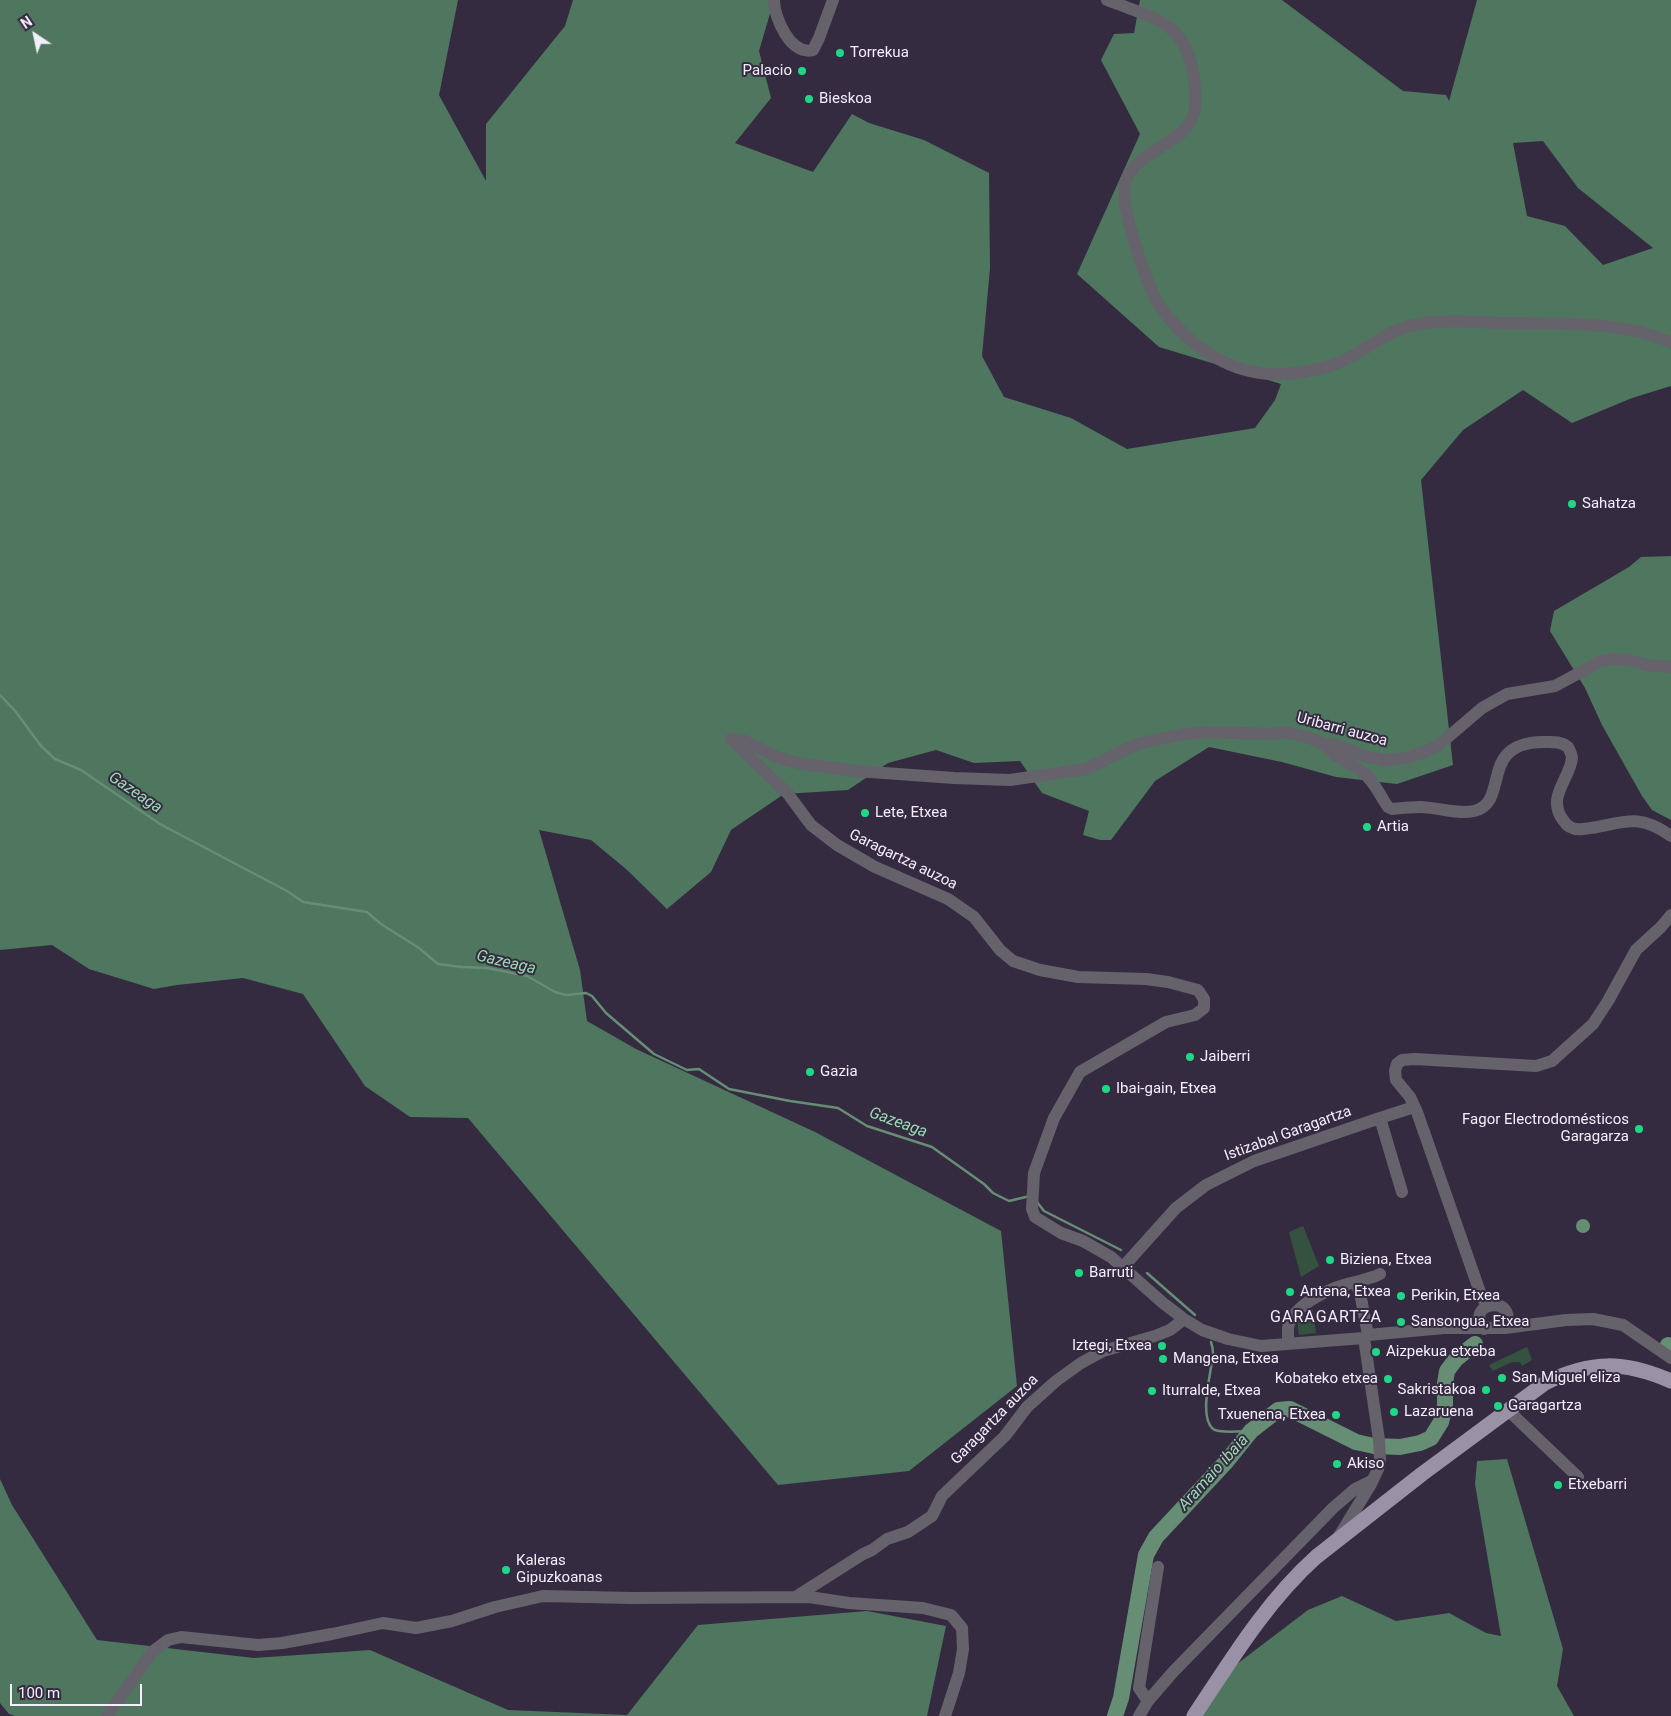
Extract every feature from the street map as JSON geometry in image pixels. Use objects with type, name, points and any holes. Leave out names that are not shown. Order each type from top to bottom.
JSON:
[{"type":"main road","points":[[1194,1716],[1280,1592],[1305,1567],[1336,1540],[1508,1409],[1546,1383],[1567,1372],[1585,1368],[1617,1366],[1635,1368],[1671,1381]]},
{"type":"street","points":[[774,0],[776,14],[784,33],[798,47],[808,51],[812,50],[819,38],[833,0]]},
{"type":"street","points":[[1107,0],[1165,23],[1177,34],[1188,49],[1193,64],[1195,108],[1190,123],[1184,131],[1134,166],[1125,182],[1124,197],[1141,261],[1159,304],[1192,341],[1210,355],[1250,372],[1280,374],[1302,372],[1324,367],[1348,358],[1394,332],[1412,325],[1433,322],[1608,326],[1637,330],[1671,342]]},
{"type":"street","name":"Uribarri auzoa","points":[[1276,732],[1285,732],[1324,744],[1336,745],[1364,756],[1385,760],[1406,758],[1425,752],[1440,744],[1482,708],[1507,694],[1555,686],[1601,661],[1620,659],[1647,665],[1671,667]]},
{"type":"street","name":"Garagartza auzoa","points":[[1276,732],[1271,734],[1204,732],[1179,735],[1137,744],[1086,769],[1010,780],[856,771],[803,764],[774,756],[745,741],[731,739],[788,794],[811,825],[837,845],[875,867],[948,898],[974,917],[1000,950],[1013,961],[1040,970],[1078,977],[1146,979],[1168,982],[1198,990],[1204,999],[1204,1008],[1195,1015],[1166,1022],[1080,1072],[1054,1118],[1034,1173],[1032,1209],[1036,1217],[1061,1233],[1090,1245],[1111,1257],[1163,1304],[1184,1319],[1202,1330],[1228,1338],[1261,1346],[1444,1328],[1471,1327],[1484,1329]]},
{"type":"street","points":[[1324,744],[1329,751],[1341,760],[1363,772],[1388,807],[1392,809],[1420,807],[1474,811],[1489,800],[1500,767],[1504,758],[1511,750],[1524,743],[1557,742],[1568,747],[1572,758],[1558,796],[1557,807],[1560,816],[1570,828],[1576,830],[1627,820],[1639,820],[1651,824],[1671,836]]},
{"type":"street","points":[[1487,1306],[1481,1295],[1436,1163],[1410,1097],[1396,1080],[1395,1071],[1397,1064],[1402,1060],[1445,1060],[1536,1066],[1552,1061],[1593,1024],[1606,1006],[1636,950],[1671,915]]},
{"type":"street","name":"Istizabal Garagartza","points":[[1123,1267],[1171,1213],[1204,1186],[1254,1161],[1414,1107]]},
{"type":"street","points":[[1380,1118],[1402,1192]]},
{"type":"street","points":[[1288,1344],[1288,1327],[1294,1316],[1315,1297],[1330,1290],[1380,1274]]},
{"type":"street","points":[[1336,1540],[1373,1480],[1378,1469],[1380,1453],[1361,1298],[1356,1282]]},
{"type":"street","points":[[1505,1328],[1508,1316],[1504,1308],[1499,1305],[1487,1306],[1478,1316],[1480,1324],[1484,1329],[1505,1328],[1566,1320],[1593,1319],[1623,1325],[1671,1358]]},
{"type":"street","name":"Garagartza auzoa","points":[[795,1597],[872,1550],[886,1539],[908,1532],[932,1516],[942,1496],[1006,1436],[1036,1398],[1062,1376],[1103,1351],[1155,1336],[1170,1330],[1184,1319]]},
{"type":"street","points":[[1508,1409],[1578,1477]]},
{"type":"street","points":[[1139,1716],[1148,1701],[1173,1672],[1333,1508],[1355,1489],[1373,1480]]},
{"type":"street","points":[[1148,1701],[1139,1688],[1158,1567]]},
{"type":"street","points":[[107,1716],[152,1652],[168,1640],[180,1637],[258,1645],[282,1643],[383,1623],[416,1628],[452,1621],[495,1607],[543,1596],[631,1598],[809,1597],[849,1603],[923,1608],[951,1614],[962,1628],[963,1649],[959,1673],[945,1716]]},
{"type":"shaded area","points":[[0,0],[458,0],[439,95],[486,181],[486,124],[565,26],[573,0],[774,0],[759,51],[771,98],[735,143],[813,172],[852,114],[869,123],[924,140],[989,173],[990,268],[982,356],[1004,397],[1071,418],[1127,449],[1255,428],[1275,400],[1281,384],[1159,347],[1077,274],[1140,134],[1101,60],[1114,34],[1134,33],[1140,0],[1282,0],[1403,91],[1446,95],[1449,101],[1477,0],[1671,0],[1671,386],[1632,398],[1572,423],[1523,390],[1463,430],[1421,480],[1453,765],[1397,784],[1336,777],[1282,762],[1209,747],[1155,781],[1111,840],[1100,840],[1083,835],[1089,811],[1042,793],[1020,761],[974,763],[936,750],[888,763],[848,790],[784,794],[731,830],[711,872],[667,909],[626,869],[591,840],[539,830],[580,970],[587,1021],[636,1049],[815,1132],[1001,1231],[1017,1386],[909,1471],[778,1485],[468,1118],[410,1117],[365,1086],[303,994],[243,978],[154,989],[89,969],[52,945],[0,950]],"holes":[[[1543,141],[1578,188],[1653,248],[1603,265],[1565,226],[1527,216],[1513,143]]]},
{"type":"shaded area","points":[[1671,556],[1671,820],[1652,810],[1642,796],[1602,725],[1585,688],[1550,631],[1554,611],[1629,567],[1641,557]]},
{"type":"shaded area","points":[[1580,1219],[1586,1219],[1590,1226],[1586,1233],[1580,1233],[1576,1229],[1576,1223]]},
{"type":"shaded area","points":[[1303,1226],[1319,1266],[1301,1277],[1289,1232]]},
{"type":"shaded area","points":[[1311,1309],[1313,1310],[1316,1333],[1299,1335],[1297,1322]]},
{"type":"shaded area","points":[[1527,1347],[1532,1360],[1522,1366],[1520,1362],[1512,1362],[1493,1371],[1489,1365]]},
{"type":"shaded area","points":[[1507,1459],[1563,1649],[1557,1686],[1574,1716],[1200,1716],[1233,1667],[1308,1610],[1342,1596],[1396,1621],[1449,1613],[1486,1633],[1501,1636],[1475,1484],[1477,1461]]},
{"type":"shaded area","points":[[0,1479],[12,1505],[97,1640],[254,1658],[370,1650],[508,1710],[627,1715],[698,1625],[867,1611],[946,1626],[927,1716],[15,1716],[9,1714],[0,1703]]},
{"type":"waterway","name":"Gazeaga","points":[[0,695],[16,712],[41,746],[55,759],[81,770],[160,824],[287,891],[303,902],[367,912],[381,924],[419,948],[438,964],[487,968],[527,976],[555,992],[566,995],[586,993],[592,996],[606,1013],[654,1054],[687,1070],[699,1069],[729,1089],[838,1108],[867,1126],[932,1147],[984,1184],[993,1193],[1009,1201],[1030,1196]]},
{"type":"waterway","name":"Gazeaga","points":[[1037,1202],[1044,1211],[1121,1250]]},
{"type":"waterway","name":"Gazeaga","points":[[1147,1273],[1195,1315]]},
{"type":"waterway","name":"Gazeaga","points":[[1211,1342],[1213,1353],[1206,1404],[1209,1423],[1216,1431],[1251,1431]]},
{"type":"waterway","name":"Aramaio ibaia","points":[[1115,1716],[1121,1698],[1146,1555],[1156,1537],[1226,1462],[1251,1431],[1278,1410],[1290,1409],[1356,1442],[1374,1446],[1400,1447],[1420,1443],[1431,1438],[1441,1422],[1445,1406],[1447,1371],[1456,1359],[1475,1344]]},
{"type":"place","name":"Torrekua","points":[[840,53]]},
{"type":"place","name":"Palacio","points":[[802,71]]},
{"type":"place","name":"Bieskoa","points":[[809,99]]},
{"type":"place","name":"Sahatza","points":[[1572,504]]},
{"type":"place","name":"Lete, Etxea","points":[[865,813]]},
{"type":"place","name":"Artia","points":[[1367,827]]},
{"type":"place","name":"Jaiberri","points":[[1190,1057]]},
{"type":"place","name":"Gazia","points":[[810,1072]]},
{"type":"place","name":"Ibai-gain, Etxea","points":[[1106,1089]]},
{"type":"place","name":"Fagor Electrodomésticos Garagarza","points":[[1639,1129]]},
{"type":"place","name":"Biziena, Etxea","points":[[1330,1260]]},
{"type":"place","name":"Barruti","points":[[1079,1273]]},
{"type":"place","name":"Antena, Etxea","points":[[1290,1292]]},
{"type":"place","name":"Perikin, Etxea","points":[[1401,1296]]},
{"type":"place","name":"Sansongua, Etxea","points":[[1401,1322]]},
{"type":"place","name":"Iztegi, Etxea","points":[[1162,1346]]},
{"type":"place","name":"Aizpekua etxeba","points":[[1376,1352]]},
{"type":"place","name":"Mangena, Etxea","points":[[1163,1359]]},
{"type":"place","name":"San Miguel eliza","points":[[1502,1378]]},
{"type":"place","name":"Kobateko etxea","points":[[1388,1379]]},
{"type":"place","name":"Sakristakoa","points":[[1486,1390]]},
{"type":"place","name":"Iturralde, Etxea","points":[[1152,1391]]},
{"type":"place","name":"Garagartza","points":[[1498,1406]]},
{"type":"place","name":"Lazaruena","points":[[1394,1412]]},
{"type":"place","name":"Txuenena, Etxea","points":[[1336,1415]]},
{"type":"place","name":"Akiso","points":[[1337,1464]]},
{"type":"place","name":"Etxebarri","points":[[1558,1485]]},
{"type":"place","name":"Kaleras Gipuzkoanas","points":[[506,1570]]},
{"type":"district","name":"GARAGARTZA","points":[[1326,1318]]}]
